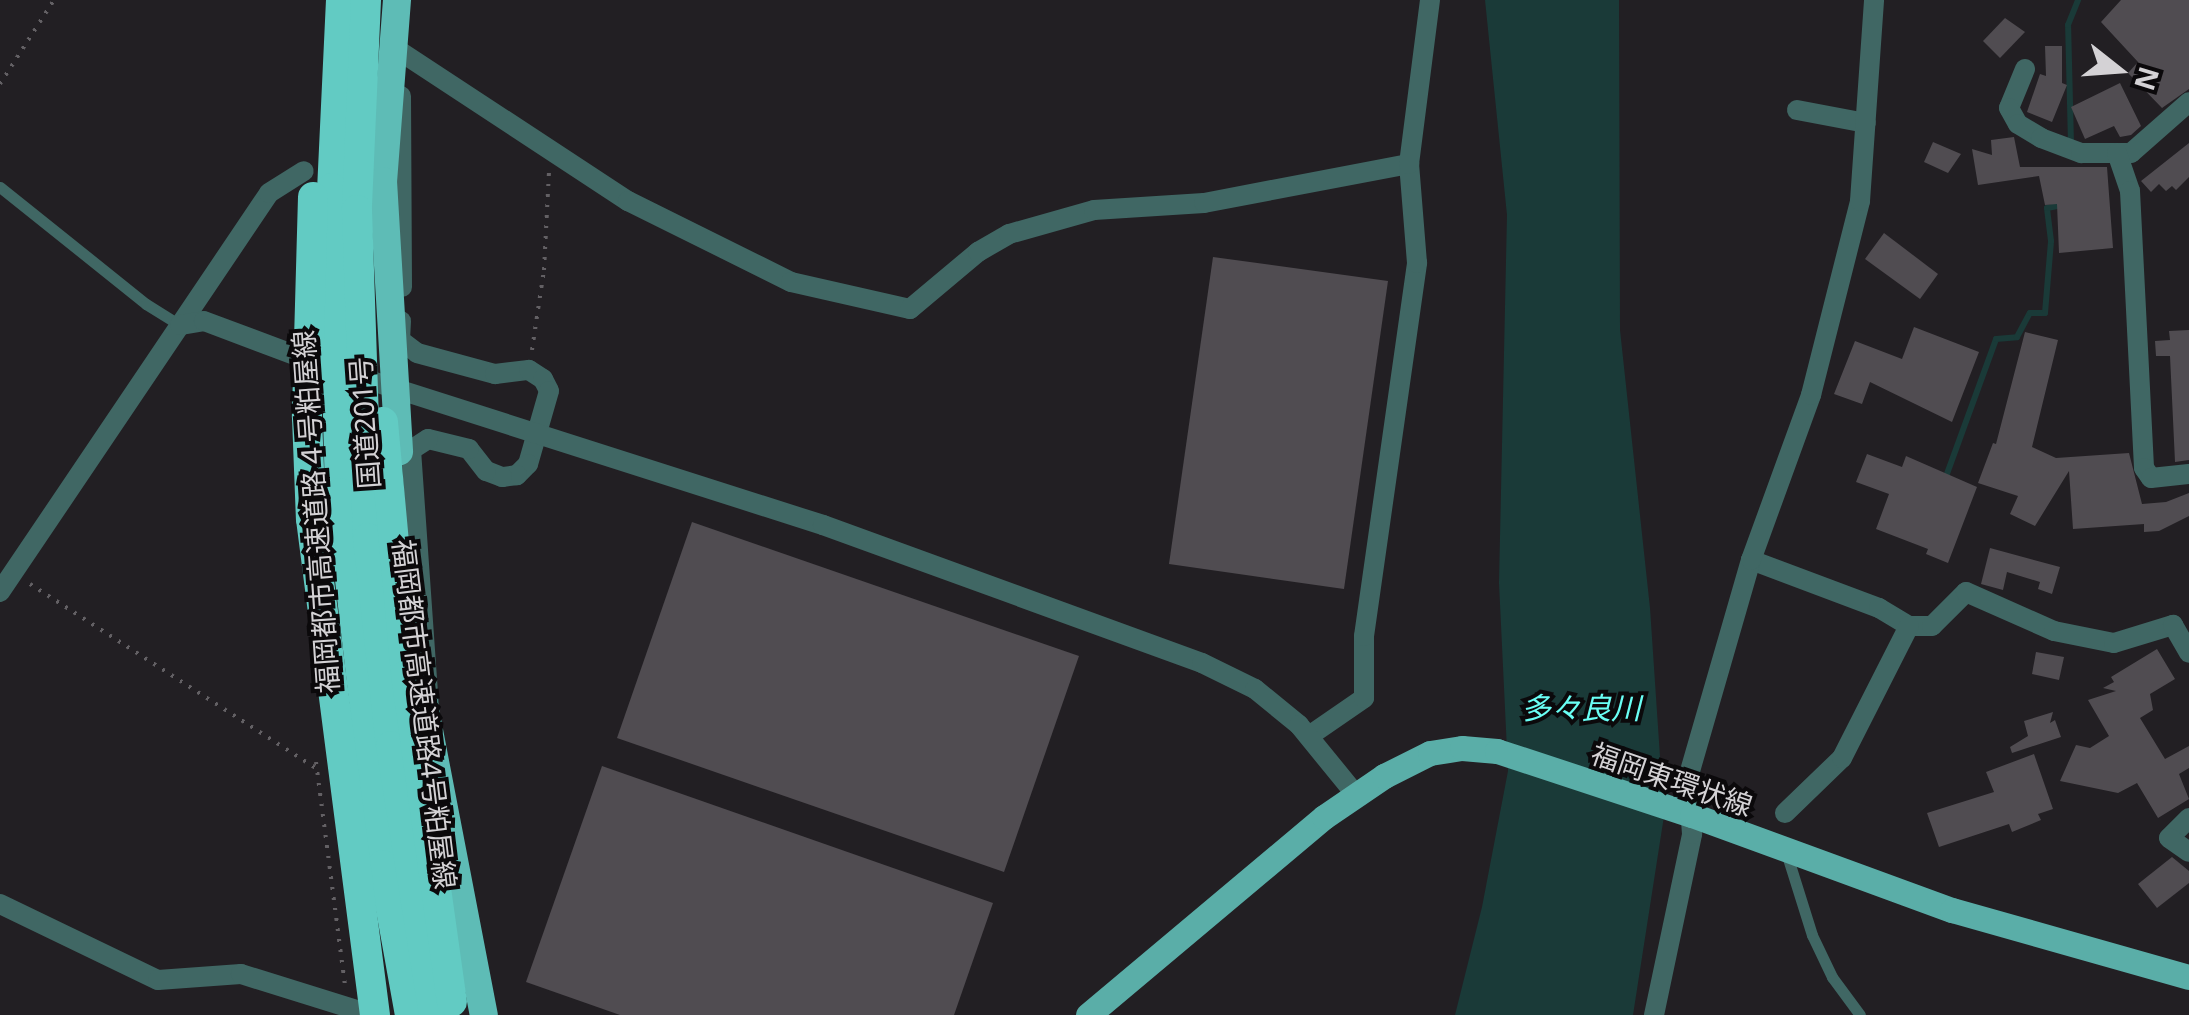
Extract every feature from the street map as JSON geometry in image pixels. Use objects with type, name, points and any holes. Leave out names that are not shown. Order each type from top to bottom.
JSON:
[{"type":"highway","name":"福岡都市高速道路4号粕屋線","points":[[366,0],[356,210],[368,538],[391,746],[434,1015]]},
{"type":"highway","name":"国道201号","points":[[397,0],[392,184],[394,388],[417,671],[484,1015]]},
{"type":"highway","points":[[337,8],[314,179],[307,417],[311,519],[362,1011]]},
{"type":"highway","name":"国道201号","points":[[337,8],[314,165],[328,484],[363,836],[399,1015]]},
{"type":"highway","name":"福岡都市高速道路４号粕屋線","points":[[337,8],[332,208],[340,493],[383,865],[410,1015]]},
{"type":"highway","points":[[360,125],[368,128],[377,352],[394,565],[454,1015]]},
{"type":"main road","name":"福岡東環状線","points":[[1088,1015],[1356,795],[1430,753],[1462,748],[1497,751],[1685,812],[1952,910],[2189,978]]},
{"type":"street","points":[[407,0],[392,184],[400,340],[417,353],[495,374],[529,370],[543,379],[549,391],[528,464],[516,475],[502,478],[486,471],[469,450],[428,439],[411,450],[427,693],[496,1015]]},
{"type":"street","points":[[1309,736],[1364,698],[1364,636],[1417,263],[1408,164],[1430,0]]},
{"type":"street","points":[[1654,1015],[1688,778],[1751,560],[1811,395],[1860,201],[1874,0]]},
{"type":"street","points":[[401,52],[628,202],[791,282],[910,308],[978,252],[1010,234],[1094,210],[1204,203],[1408,164]]},
{"type":"street","points":[[2024,69],[2009,108],[2018,124],[2041,138],[2081,152],[2131,153],[2189,102]]},
{"type":"street","points":[[1796,110],[1866,123]]},
{"type":"street","points":[[2117,152],[2130,190],[2144,468],[2152,478],[2189,474]]},
{"type":"street","points":[[0,592],[270,193],[314,165]]},
{"type":"street","points":[[180,325],[204,321],[325,366],[822,525],[1202,663],[1255,689],[1309,736],[1356,795]]},
{"type":"street","points":[[1751,560],[1879,608],[1910,626],[1932,626],[1966,592],[2054,631],[2114,642],[2174,625],[2189,652]]},
{"type":"street","points":[[1786,813],[1842,758],[1910,626]]},
{"type":"street","points":[[2189,818],[2169,838],[2189,852]]},
{"type":"street","points":[[0,904],[158,980],[241,974],[362,1011]]},
{"type":"lane","points":[[314,165],[392,184]]},
{"type":"lane","points":[[0,187],[146,304],[180,325]]},
{"type":"lane","points":[[1786,852],[1812,936],[1832,977],[1860,1015]]},
{"type":"path","points":[[0,84],[54,0]]},
{"type":"path","points":[[529,370],[544,270],[550,150]]},
{"type":"path","points":[[13,573],[316,768],[362,1011]]},
{"type":"water","name":"多々良川","points":[[1485,0],[1619,0],[1620,330],[1650,608],[1664,816],[1633,1015],[1455,1015],[1482,907],[1508,771],[1499,583],[1507,215]]},
{"type":"building","points":[[2121,0],[2189,0],[2189,89],[2162,108],[2128,73],[2138,62],[2101,22]]},
{"type":"building","points":[[2005,18],[2025,32],[2000,58],[1983,41]]},
{"type":"building","points":[[2045,46],[2062,46],[2062,83],[2067,85],[2052,122],[2027,112],[2040,74],[2046,76]]},
{"type":"building","points":[[2120,83],[2141,126],[2131,135],[2120,137],[2114,126],[2085,139],[2071,107]]},
{"type":"building","points":[[2014,137],[2020,167],[2107,167],[2113,248],[2059,253],[2057,204],[2045,205],[2039,176],[1978,185],[1972,149],[1992,155],[1991,140]]},
{"type":"building","points":[[1933,142],[1961,154],[1948,173],[1924,162]]},
{"type":"building","points":[[2189,143],[2189,177],[2176,190],[2172,186],[2166,191],[2159,184],[2151,192],[2141,181]]},
{"type":"building","points":[[1884,233],[1938,274],[1920,299],[1865,259]]},
{"type":"building","points":[[1213,257],[1388,281],[1344,589],[1169,564]]},
{"type":"building","points":[[1914,327],[1979,352],[1952,422],[1870,382],[1862,404],[1834,394],[1855,341],[1902,359]]},
{"type":"building","points":[[2189,330],[2189,460],[2175,462],[2170,356],[2156,356],[2155,341],[2170,340],[2169,331]]},
{"type":"building","points":[[2025,332],[2058,340],[2032,447],[2056,458],[2129,453],[2142,504],[2166,502],[2189,493],[2189,516],[2159,531],[2144,532],[2144,524],[2073,529],[2069,471],[2035,526],[2010,514],[2018,496],[1978,483],[1993,443],[1996,444]]},
{"type":"building","points":[[1867,454],[1902,467],[1906,456],[1977,487],[1948,563],[1926,554],[1928,549],[1876,529],[1889,494],[1856,482]]},
{"type":"building","points":[[692,522],[1079,656],[1004,872],[617,738]]},
{"type":"building","points":[[1990,548],[2060,567],[2052,594],[2038,589],[2040,582],[2007,572],[2003,590],[1981,584]]},
{"type":"building","points":[[2157,649],[2175,679],[2150,694],[2153,710],[2140,718],[2165,759],[2189,746],[2189,768],[2179,774],[2189,799],[2158,818],[2137,783],[2118,793],[2060,781],[2076,745],[2090,748],[2109,736],[2088,700],[2116,691],[2103,688],[2114,682],[2111,677]]},
{"type":"building","points":[[2036,652],[2064,657],[2059,680],[2032,674]]},
{"type":"building","points":[[2053,712],[2050,723],[2055,720],[2061,737],[2012,753],[2010,747],[2028,736],[2024,721]]},
{"type":"building","points":[[2034,754],[2053,809],[2038,814],[2041,820],[2012,832],[2009,824],[1939,847],[1927,813],[1994,792],[1986,772]]},
{"type":"building","points":[[602,766],[993,903],[954,1015],[620,1015],[526,982]]},
{"type":"building","points":[[2172,857],[2189,871],[2189,883],[2157,908],[2138,884]]},
{"type":"waterway","points":[[2071,144],[2068,25],[2078,0]]},
{"type":"waterway","points":[[1944,482],[1996,339],[2017,337],[2030,313],[2045,313],[2051,241],[2047,208],[2063,205]]}]
